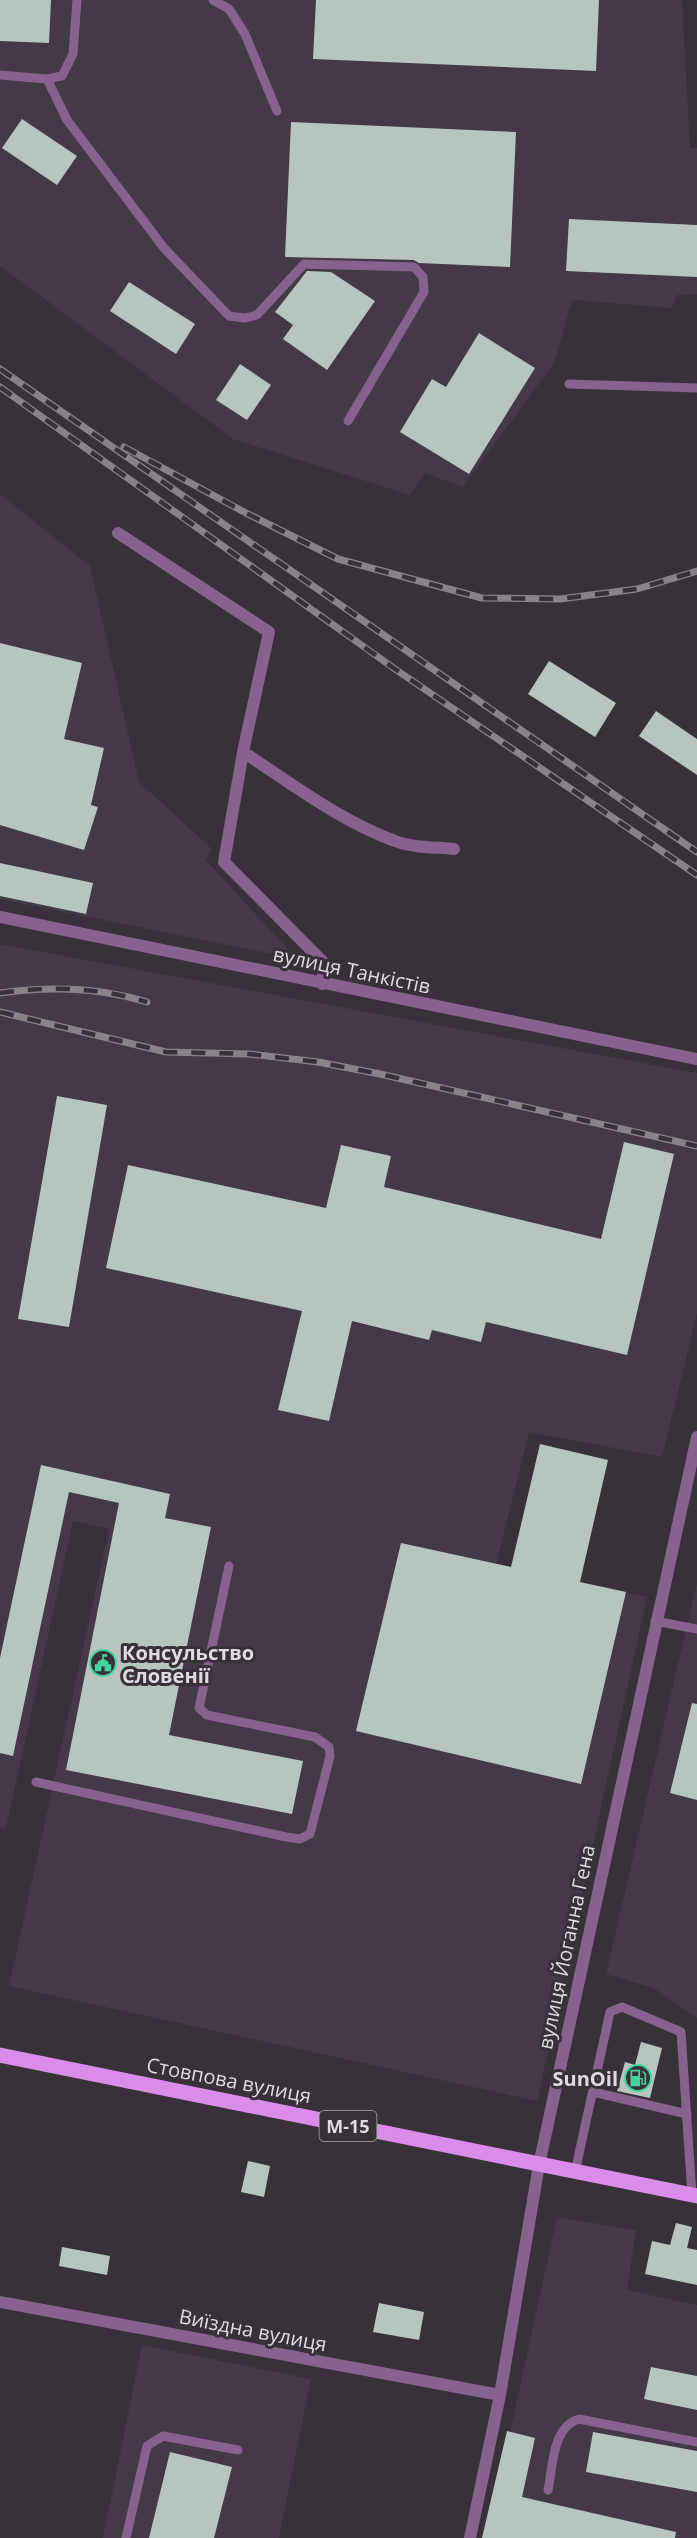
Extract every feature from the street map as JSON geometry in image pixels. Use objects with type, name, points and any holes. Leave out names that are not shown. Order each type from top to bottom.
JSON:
[{"type":"main road","name":"Стовпова вулиця","points":[[0,2055],[694,2196]]},
{"type":"street","points":[[118,533],[269,632],[243,752],[224,862],[324,963],[322,984]]},
{"type":"street","points":[[243,752],[321,803],[365,828],[396,842],[454,849]]},
{"type":"street","name":"вулиця Танкістів","points":[[0,917],[697,1059]]},
{"type":"street","name":"вулиця Йоганна Гена","points":[[470,2538],[500,2395],[539,2165],[655,1621],[697,1437]]},
{"type":"street","name":"Виїздна вулиця","points":[[0,2302],[500,2395]]},
{"type":"lane","points":[[0,75],[47,79],[62,76],[73,54],[77,0]]},
{"type":"lane","points":[[213,0],[229,9],[245,34],[277,111]]},
{"type":"lane","points":[[47,79],[67,120],[164,248],[229,316],[245,318],[257,315],[304,264],[414,267],[423,277],[424,292],[348,421]]},
{"type":"lane","points":[[569,384],[697,388]]},
{"type":"lane","points":[[36,1782],[286,1837],[300,1839],[310,1834],[330,1756],[329,1747],[315,1737],[207,1715],[199,1708],[229,1566]]},
{"type":"lane","points":[[655,1621],[697,1629]]},
{"type":"lane","points":[[575,2172],[610,2012],[622,2007],[681,2032],[694,2196]]},
{"type":"lane","points":[[593,2092],[687,2114]]},
{"type":"lane","points":[[548,2490],[561,2431],[569,2422],[579,2419],[697,2442]]},
{"type":"lane","points":[[126,2538],[147,2446],[155,2439],[163,2436],[238,2450]]},
{"type":"shaded area","points":[[0,0],[682,0],[690,148],[697,148],[697,294],[677,295],[672,308],[572,300],[554,363],[463,487],[425,473],[410,495],[233,439],[0,266]]},
{"type":"shaded area","points":[[0,494],[90,566],[139,782],[212,849],[206,860],[297,959],[0,899]]},
{"type":"shaded area","points":[[0,944],[697,1073],[697,1313],[662,1457],[529,1432],[496,1564],[647,1597],[537,2101],[9,1986],[109,1529],[73,1521],[6,1828],[0,1827]]},
{"type":"shaded area","points":[[697,1582],[697,2018],[654,1988],[606,1974]]},
{"type":"shaded area","points":[[557,2217],[636,2230],[627,2290],[697,2305],[697,2538],[487,2538]]},
{"type":"shaded area","points":[[142,2345],[311,2379],[279,2538],[103,2538]]},
{"type":"building","points":[[0,0],[51,0],[49,43],[0,41]]},
{"type":"building","points":[[316,0],[599,0],[596,71],[313,59]]},
{"type":"building","points":[[22,119],[77,156],[57,185],[2,148]]},
{"type":"building","points":[[291,122],[516,132],[510,267],[419,263],[414,260],[285,257]]},
{"type":"building","points":[[569,219],[697,225],[697,277],[566,271]]},
{"type":"building","points":[[307,271],[331,272],[375,301],[327,370],[283,339],[293,325],[275,312]]},
{"type":"building","points":[[129,282],[195,324],[176,354],[110,311]]},
{"type":"building","points":[[479,333],[535,368],[469,474],[400,432],[432,379],[446,387]]},
{"type":"building","points":[[240,364],[271,385],[247,420],[216,400]]},
{"type":"building","points":[[0,643],[82,663],[64,739],[104,748],[91,805],[98,807],[84,850],[0,825]]},
{"type":"building","points":[[549,661],[616,703],[595,737],[528,694]]},
{"type":"building","points":[[656,711],[697,739],[697,775],[639,736]]},
{"type":"building","points":[[0,863],[93,883],[86,914],[0,896]]},
{"type":"building","points":[[57,1096],[107,1105],[69,1327],[18,1319]]},
{"type":"building","points":[[624,1142],[674,1154],[627,1355],[486,1322],[481,1342],[432,1330],[429,1340],[352,1321],[329,1421],[278,1410],[302,1311],[106,1268],[128,1165],[326,1208],[341,1145],[391,1156],[384,1187],[601,1239]]},
{"type":"building","points":[[540,1444],[608,1460],[580,1582],[626,1592],[581,1784],[356,1731],[401,1543],[511,1567]]},
{"type":"building","points":[[41,1465],[170,1494],[165,1518],[211,1527],[169,1735],[303,1761],[292,1814],[66,1770],[119,1503],[69,1492],[13,1756],[0,1753],[0,1658]]},
{"type":"building","points":[[692,1703],[697,1704],[697,1800],[670,1793]]},
{"type":"building","name":"SunOil","points":[[641,2042],[662,2048],[650,2098],[617,2091],[625,2062],[635,2065]]},
{"type":"building","points":[[248,2161],[270,2166],[264,2197],[241,2192]]},
{"type":"building","points":[[676,2223],[692,2227],[687,2248],[697,2250],[697,2285],[645,2274],[652,2241],[670,2245]]},
{"type":"building","points":[[62,2247],[110,2256],[107,2275],[59,2266]]},
{"type":"building","points":[[379,2303],[424,2312],[419,2340],[373,2332]]},
{"type":"building","points":[[651,2367],[697,2376],[697,2410],[644,2399]]},
{"type":"building","points":[[507,2431],[535,2438],[522,2497],[676,2532],[675,2538],[482,2538]]},
{"type":"building","points":[[593,2432],[697,2451],[697,2492],[586,2472]]},
{"type":"building","points":[[170,2452],[232,2467],[214,2538],[149,2538]]},
{"type":"railway","points":[[0,369],[697,852]]},
{"type":"railway","points":[[0,387],[395,669],[697,875]]},
{"type":"railway","points":[[124,447],[246,513],[338,559],[482,598],[560,599],[637,589],[697,571]]},
{"type":"railway","points":[[0,993],[37,989],[74,989],[110,993],[147,1002]]},
{"type":"railway","points":[[0,1012],[166,1052],[249,1054],[318,1062],[697,1146]]},
{"type":"place","name":"Консульство Словенії","points":[[103,1663]]},
{"type":"place","name":"SunOil","points":[[638,2078]]}]
